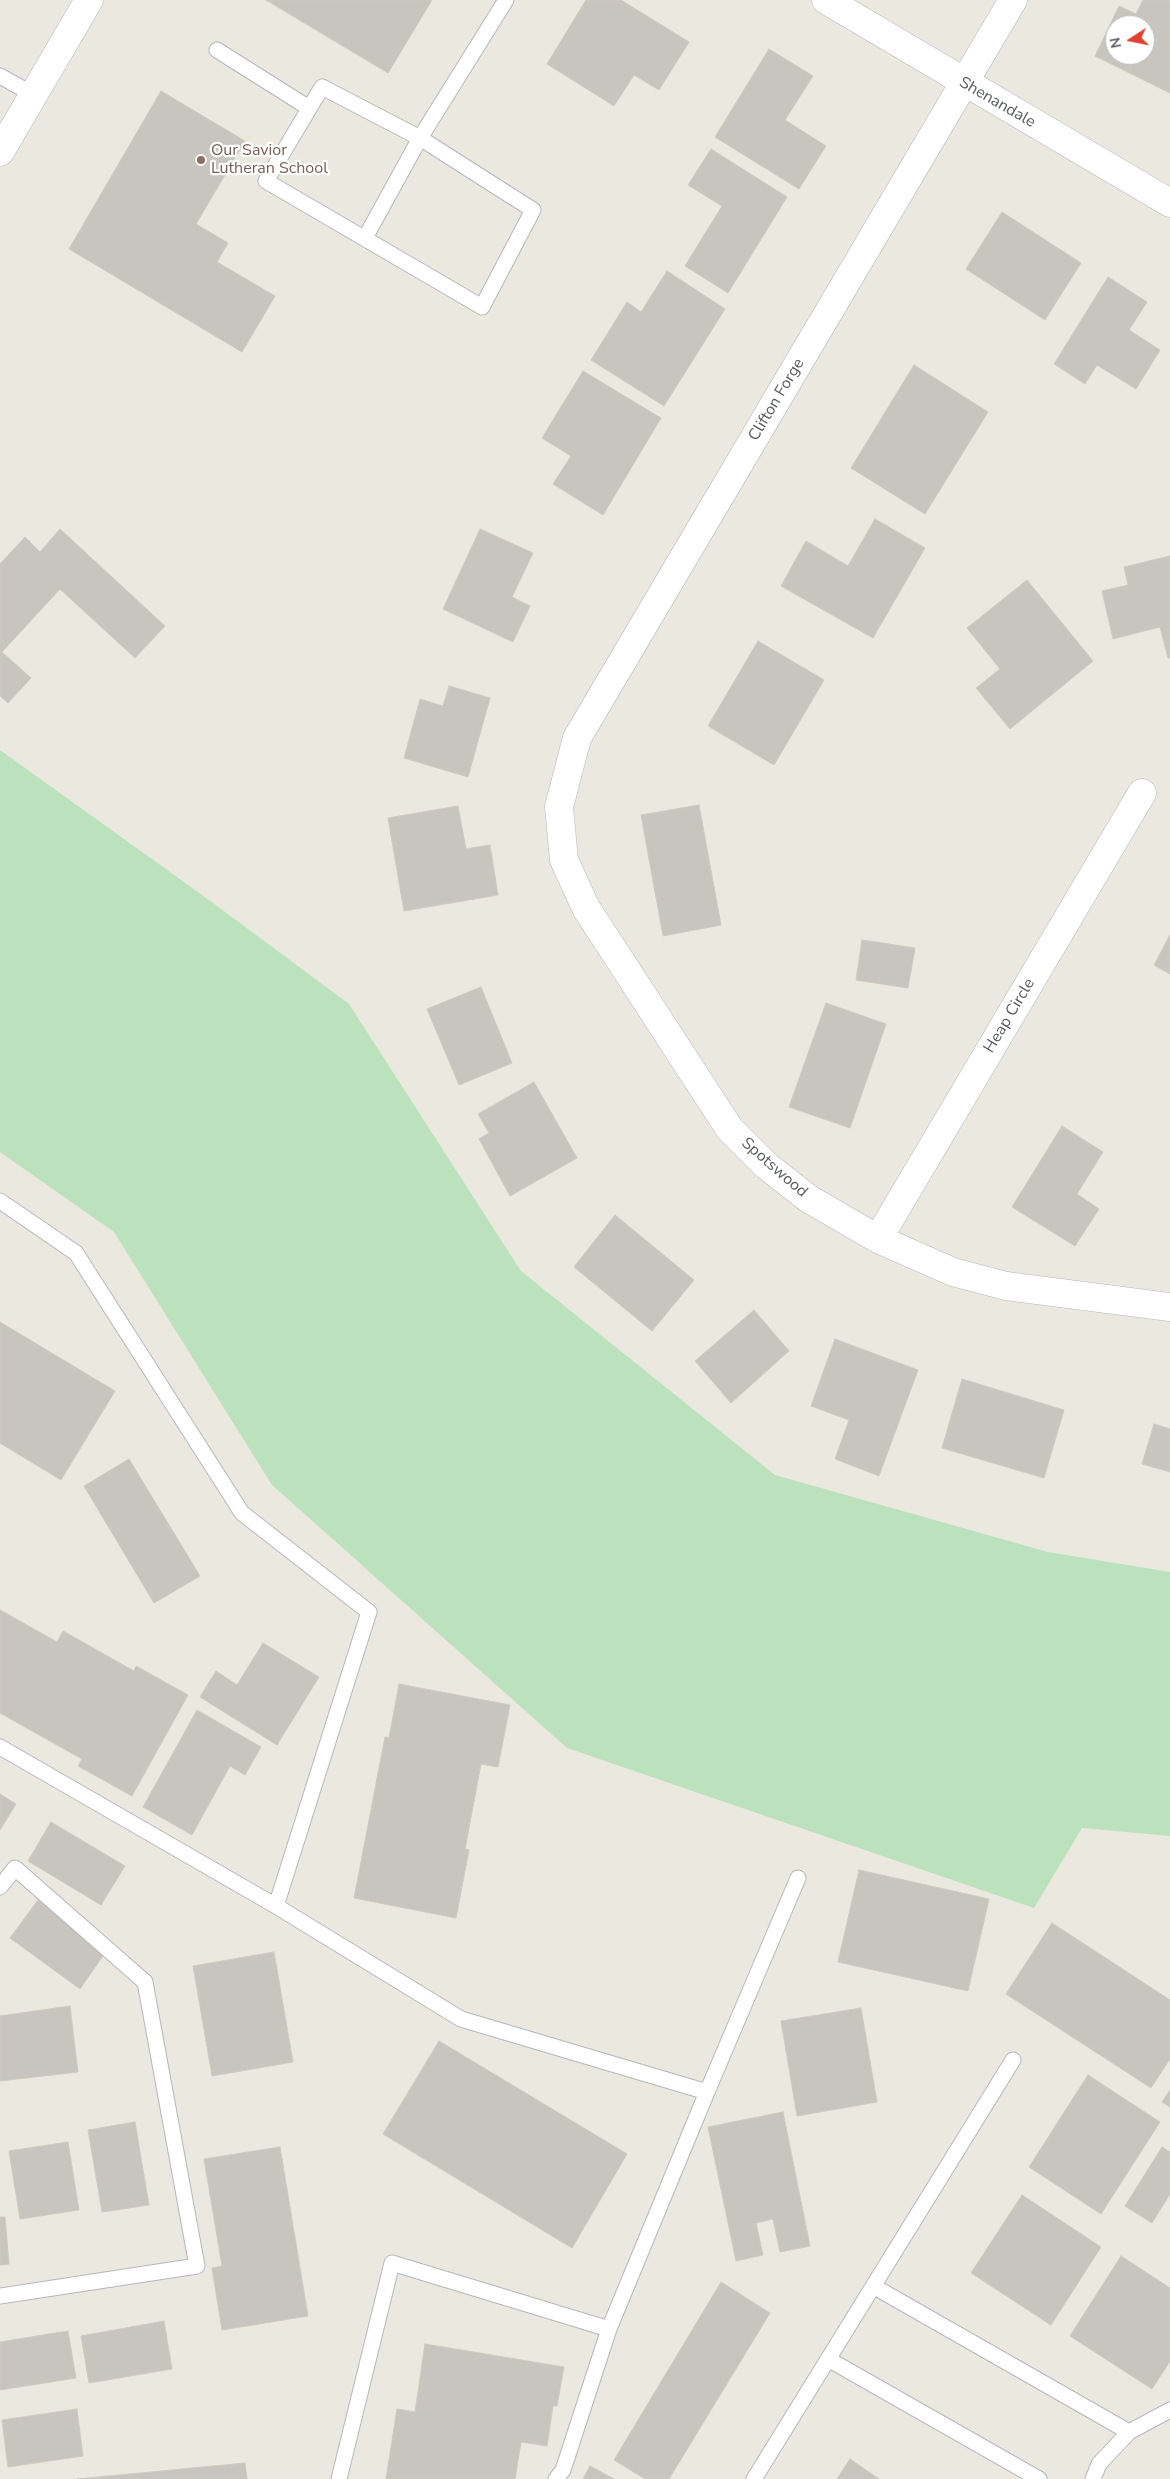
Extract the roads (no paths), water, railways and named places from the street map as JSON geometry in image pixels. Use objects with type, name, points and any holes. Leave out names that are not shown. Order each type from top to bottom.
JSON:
[{"type":"street","points":[[0,152],[90,0]]},
{"type":"street","name":"Shenandale","points":[[826,0],[1170,203]]},
{"type":"street","name":"Clifton Forge","points":[[558,807],[577,738],[1013,0]]},
{"type":"street","name":"Heap Circle","points":[[878,1239],[1142,793]]},
{"type":"street","name":"Spotswood","points":[[558,807],[564,860],[586,908],[729,1128],[768,1166],[809,1199],[878,1239],[954,1272],[1006,1286],[1170,1307]]},
{"type":"lane","points":[[365,238],[420,138],[506,0]]},
{"type":"lane","points":[[217,50],[309,108]]},
{"type":"lane","points":[[0,76],[34,94]]},
{"type":"lane","points":[[322,87],[420,138],[533,210],[482,307],[266,181],[309,108],[322,87]]},
{"type":"lane","points":[[0,1201],[76,1253],[242,1513],[369,1612],[276,1906]]},
{"type":"lane","points":[[0,1747],[276,1906],[461,2019],[707,2092]]},
{"type":"lane","points":[[0,1886],[15,1868],[145,1982],[197,2266],[0,2296]]},
{"type":"lane","points":[[556,2479],[563,2470],[609,2329],[798,1878]]},
{"type":"lane","points":[[754,2479],[1013,2060]]},
{"type":"lane","points":[[339,2479],[392,2263],[609,2329]]},
{"type":"lane","points":[[873,2286],[1129,2432]]},
{"type":"lane","points":[[828,2359],[1039,2479]]},
{"type":"lane","points":[[1093,2479],[1099,2464],[1129,2432],[1170,2410]]},
{"type":"place","name":"Our Savior Lutheran School","points":[[201,160]]}]
